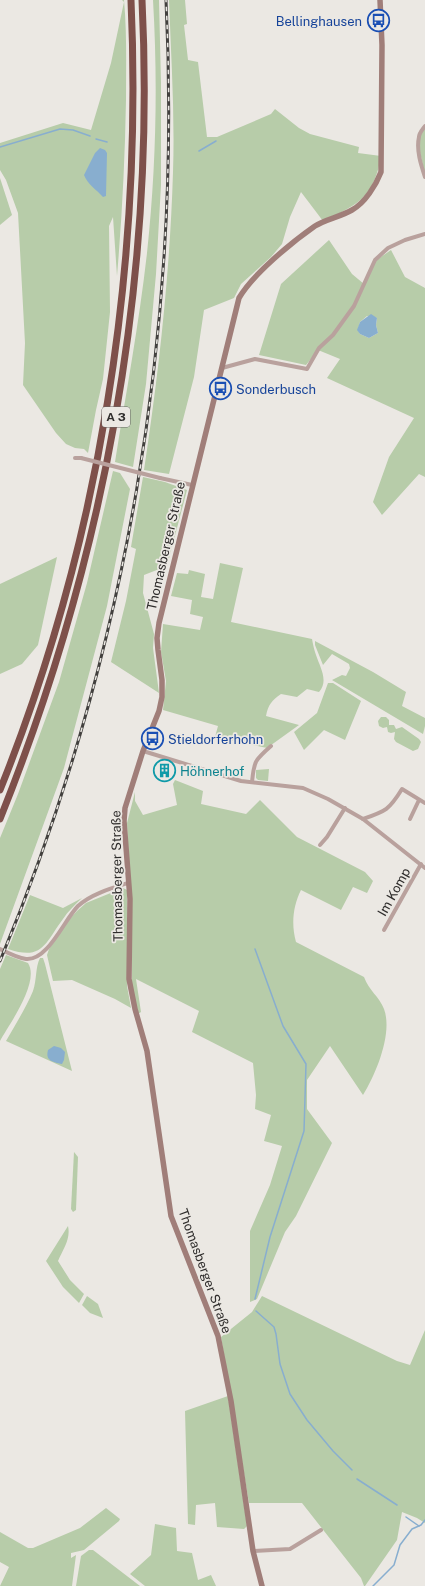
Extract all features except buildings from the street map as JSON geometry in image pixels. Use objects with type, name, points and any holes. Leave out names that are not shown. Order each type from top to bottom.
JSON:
[{"type":"highway","name":"A 3","points":[[0,790],[26,720],[61,611],[83,524],[109,394],[122,296],[129,214],[133,108],[132,0]]},
{"type":"highway","name":"A 3","points":[[0,819],[37,723],[71,614],[104,482],[119,397],[132,298],[140,215],[144,100],[142,0]]},
{"type":"main road","name":"Thomasberger Straße","points":[[262,1586],[253,1551],[231,1402],[218,1336],[171,1216],[147,1051],[134,1008],[129,979],[130,930],[124,822],[125,808],[143,752],[159,711],[162,698],[162,680],[157,638],[170,576],[239,298],[248,285],[298,239],[317,225],[357,207],[379,178],[382,166],[382,45],[380,0]]},
{"type":"street","points":[[425,126],[419,136],[418,149],[421,167],[425,178]]},
{"type":"street","points":[[222,368],[255,359],[307,369],[319,348],[333,335],[354,306],[375,260],[388,248],[405,240],[425,234]]},
{"type":"street","points":[[75,458],[81,458],[192,485]]},
{"type":"street","points":[[252,782],[254,764],[271,746]]},
{"type":"street","points":[[143,752],[234,779],[303,788],[328,798],[363,819],[425,868]]},
{"type":"street","points":[[363,819],[382,813],[391,806],[402,789],[425,803]]},
{"type":"street","points":[[410,819],[419,800]]},
{"type":"street","points":[[320,845],[327,837],[345,808]]},
{"type":"street","name":"Im Komp","points":[[384,930],[421,864]]},
{"type":"street","points":[[0,949],[25,959],[34,958],[44,952],[70,914],[79,905],[89,898],[128,883]]},
{"type":"street","points":[[253,1551],[290,1549],[321,1530]]},
{"type":"green space","points":[[122,0],[124,0],[126,25],[126,100],[119,254],[117,276],[113,217],[109,226],[110,312],[103,379],[88,453],[84,449],[75,448],[66,444],[56,433],[23,385],[25,343],[18,213],[6,180],[0,170],[0,143],[63,123],[91,130],[111,63],[124,2]]},
{"type":"green space","points":[[153,0],[159,0],[161,185],[156,274],[146,384],[133,467],[115,462],[140,306],[150,222],[156,95]]},
{"type":"green space","points":[[169,0],[185,0],[187,24],[184,25],[188,60],[198,62],[207,137],[217,137],[271,114],[275,109],[299,128],[310,134],[359,147],[358,153],[381,156],[374,181],[362,198],[346,210],[323,221],[301,192],[290,217],[282,244],[271,257],[241,284],[234,298],[204,310],[194,377],[169,474],[144,470],[163,321],[172,209],[174,129]]},
{"type":"green space","points":[[425,127],[425,174],[419,148],[419,136]]},
{"type":"green space","points":[[0,178],[12,215],[0,225]]},
{"type":"green space","points":[[329,240],[352,274],[364,284],[375,261],[391,250],[405,277],[425,288],[425,477],[419,474],[382,515],[373,502],[389,457],[414,418],[327,378],[340,359],[318,350],[306,365],[259,355],[281,284]],"holes":[[[367,316],[377,318],[376,325],[378,333],[369,338],[360,334],[358,330],[360,322]]]},
{"type":"green space","points":[[113,471],[120,473],[130,489],[107,606],[64,768],[0,944],[0,838],[18,794],[59,682],[87,583]]},
{"type":"green space","points":[[143,477],[165,482],[187,490],[167,566],[144,575],[143,593],[154,634],[153,648],[159,693],[111,662],[126,601],[136,549],[131,547]]},
{"type":"green space","points":[[57,557],[38,645],[22,664],[0,674],[0,584]]},
{"type":"green space","points":[[220,563],[243,568],[231,622],[312,639],[323,674],[324,679],[322,688],[319,692],[307,689],[297,697],[281,694],[271,703],[266,716],[299,725],[267,748],[215,737],[218,726],[163,710],[166,681],[161,652],[163,624],[200,630],[203,617],[190,614],[192,600],[171,596],[177,573],[188,574],[189,570],[205,574],[201,597],[213,599]]},
{"type":"green space","points":[[315,641],[373,672],[406,692],[402,706],[425,718],[423,734],[332,680],[342,675],[346,676],[350,668],[349,664],[332,654],[323,665],[315,645]]},
{"type":"green space","points":[[328,683],[333,683],[361,701],[345,740],[324,730],[304,750],[294,732],[317,713]]},
{"type":"green space","points":[[381,717],[386,717],[389,720],[389,725],[394,725],[396,729],[402,727],[419,739],[421,742],[418,749],[413,751],[396,742],[394,739],[395,732],[388,732],[387,727],[383,728],[379,726],[378,721]]},
{"type":"green space","points":[[269,769],[268,781],[258,780],[256,778],[256,770]]},
{"type":"green space","points":[[175,780],[203,791],[201,804],[246,814],[260,800],[297,837],[365,872],[373,881],[367,893],[353,887],[341,910],[301,890],[296,902],[293,922],[296,942],[364,977],[384,1009],[386,1019],[385,1041],[378,1065],[363,1095],[330,1046],[307,1080],[307,1109],[332,1143],[296,1216],[285,1232],[257,1299],[250,1302],[250,1231],[270,1185],[282,1146],[264,1141],[271,1115],[255,1109],[256,1095],[253,1063],[192,1032],[199,1011],[136,979],[141,1012],[138,1014],[132,987],[132,926],[127,823],[135,792],[135,801],[143,815],[177,805],[173,784]]},
{"type":"green space","points":[[123,888],[127,890],[127,986],[131,1008],[115,999],[72,980],[53,981],[47,955],[49,949],[67,922],[86,903]]},
{"type":"green space","points":[[30,895],[63,908],[82,898],[67,913],[42,948],[29,953],[8,949]]},
{"type":"green space","points":[[6,955],[28,963],[31,971],[27,991],[0,1041],[0,969]]},
{"type":"green space","points":[[40,958],[43,958],[45,964],[72,1071],[6,1041],[33,991],[37,966]]},
{"type":"green space","points":[[74,1152],[78,1157],[76,1210],[73,1212],[71,1209]]},
{"type":"green space","points":[[68,1226],[69,1231],[67,1240],[58,1261],[70,1280],[84,1294],[79,1303],[63,1287],[46,1261]]},
{"type":"green space","points":[[87,1296],[98,1304],[103,1318],[90,1313],[82,1305]]},
{"type":"green space","points":[[262,1296],[397,1361],[410,1365],[425,1330],[425,1523],[402,1512],[397,1540],[365,1586],[361,1578],[302,1503],[249,1503],[221,1337],[252,1312]]},
{"type":"green space","points":[[228,1396],[247,1526],[244,1529],[217,1527],[215,1503],[196,1505],[195,1525],[188,1524],[185,1411]]},
{"type":"green space","points":[[106,1508],[120,1519],[84,1550],[71,1553],[71,1558],[76,1555],[72,1586],[0,1586],[9,1567],[0,1562],[0,1532],[28,1548],[33,1548],[80,1528]]},
{"type":"green space","points":[[155,1524],[176,1528],[177,1551],[192,1553],[198,1580],[211,1575],[216,1586],[145,1586],[130,1574],[151,1555]]},
{"type":"green space","points":[[89,1550],[93,1550],[140,1586],[76,1586],[81,1556]]},
{"type":"water","points":[[100,148],[105,150],[107,153],[106,196],[103,197],[90,184],[84,175],[95,153]]},
{"type":"water","points":[[371,314],[377,318],[376,325],[378,333],[369,338],[360,334],[357,330],[360,322]]},
{"type":"water","points":[[54,1046],[61,1048],[65,1052],[62,1064],[53,1062],[48,1057],[48,1050]]},
{"type":"waterway","points":[[0,147],[60,129],[73,130],[90,136]]},
{"type":"waterway","points":[[96,139],[107,142]]},
{"type":"waterway","points":[[199,151],[216,141]]},
{"type":"waterway","points":[[255,949],[283,1026],[306,1064],[304,1131],[270,1237],[255,1299]]},
{"type":"waterway","points":[[256,1311],[274,1327],[280,1364],[290,1394],[307,1420],[333,1451],[352,1470]]},
{"type":"waterway","points":[[357,1479],[397,1505]]},
{"type":"waterway","points":[[406,1517],[419,1526]]},
{"type":"waterway","points":[[373,1586],[394,1565],[400,1545],[412,1529],[421,1525],[425,1520]]},
{"type":"railway","points":[[0,961],[44,846],[82,729],[113,610],[137,490],[154,368],[165,246],[169,123],[166,0]]},
{"type":"place","name":"Bellinghausen","points":[[378,21]]},
{"type":"place","name":"Sonderbusch","points":[[220,389]]},
{"type":"place","name":"Stieldorferhohn","points":[[153,739]]},
{"type":"place","name":"Höhnerhof","points":[[165,771]]}]
